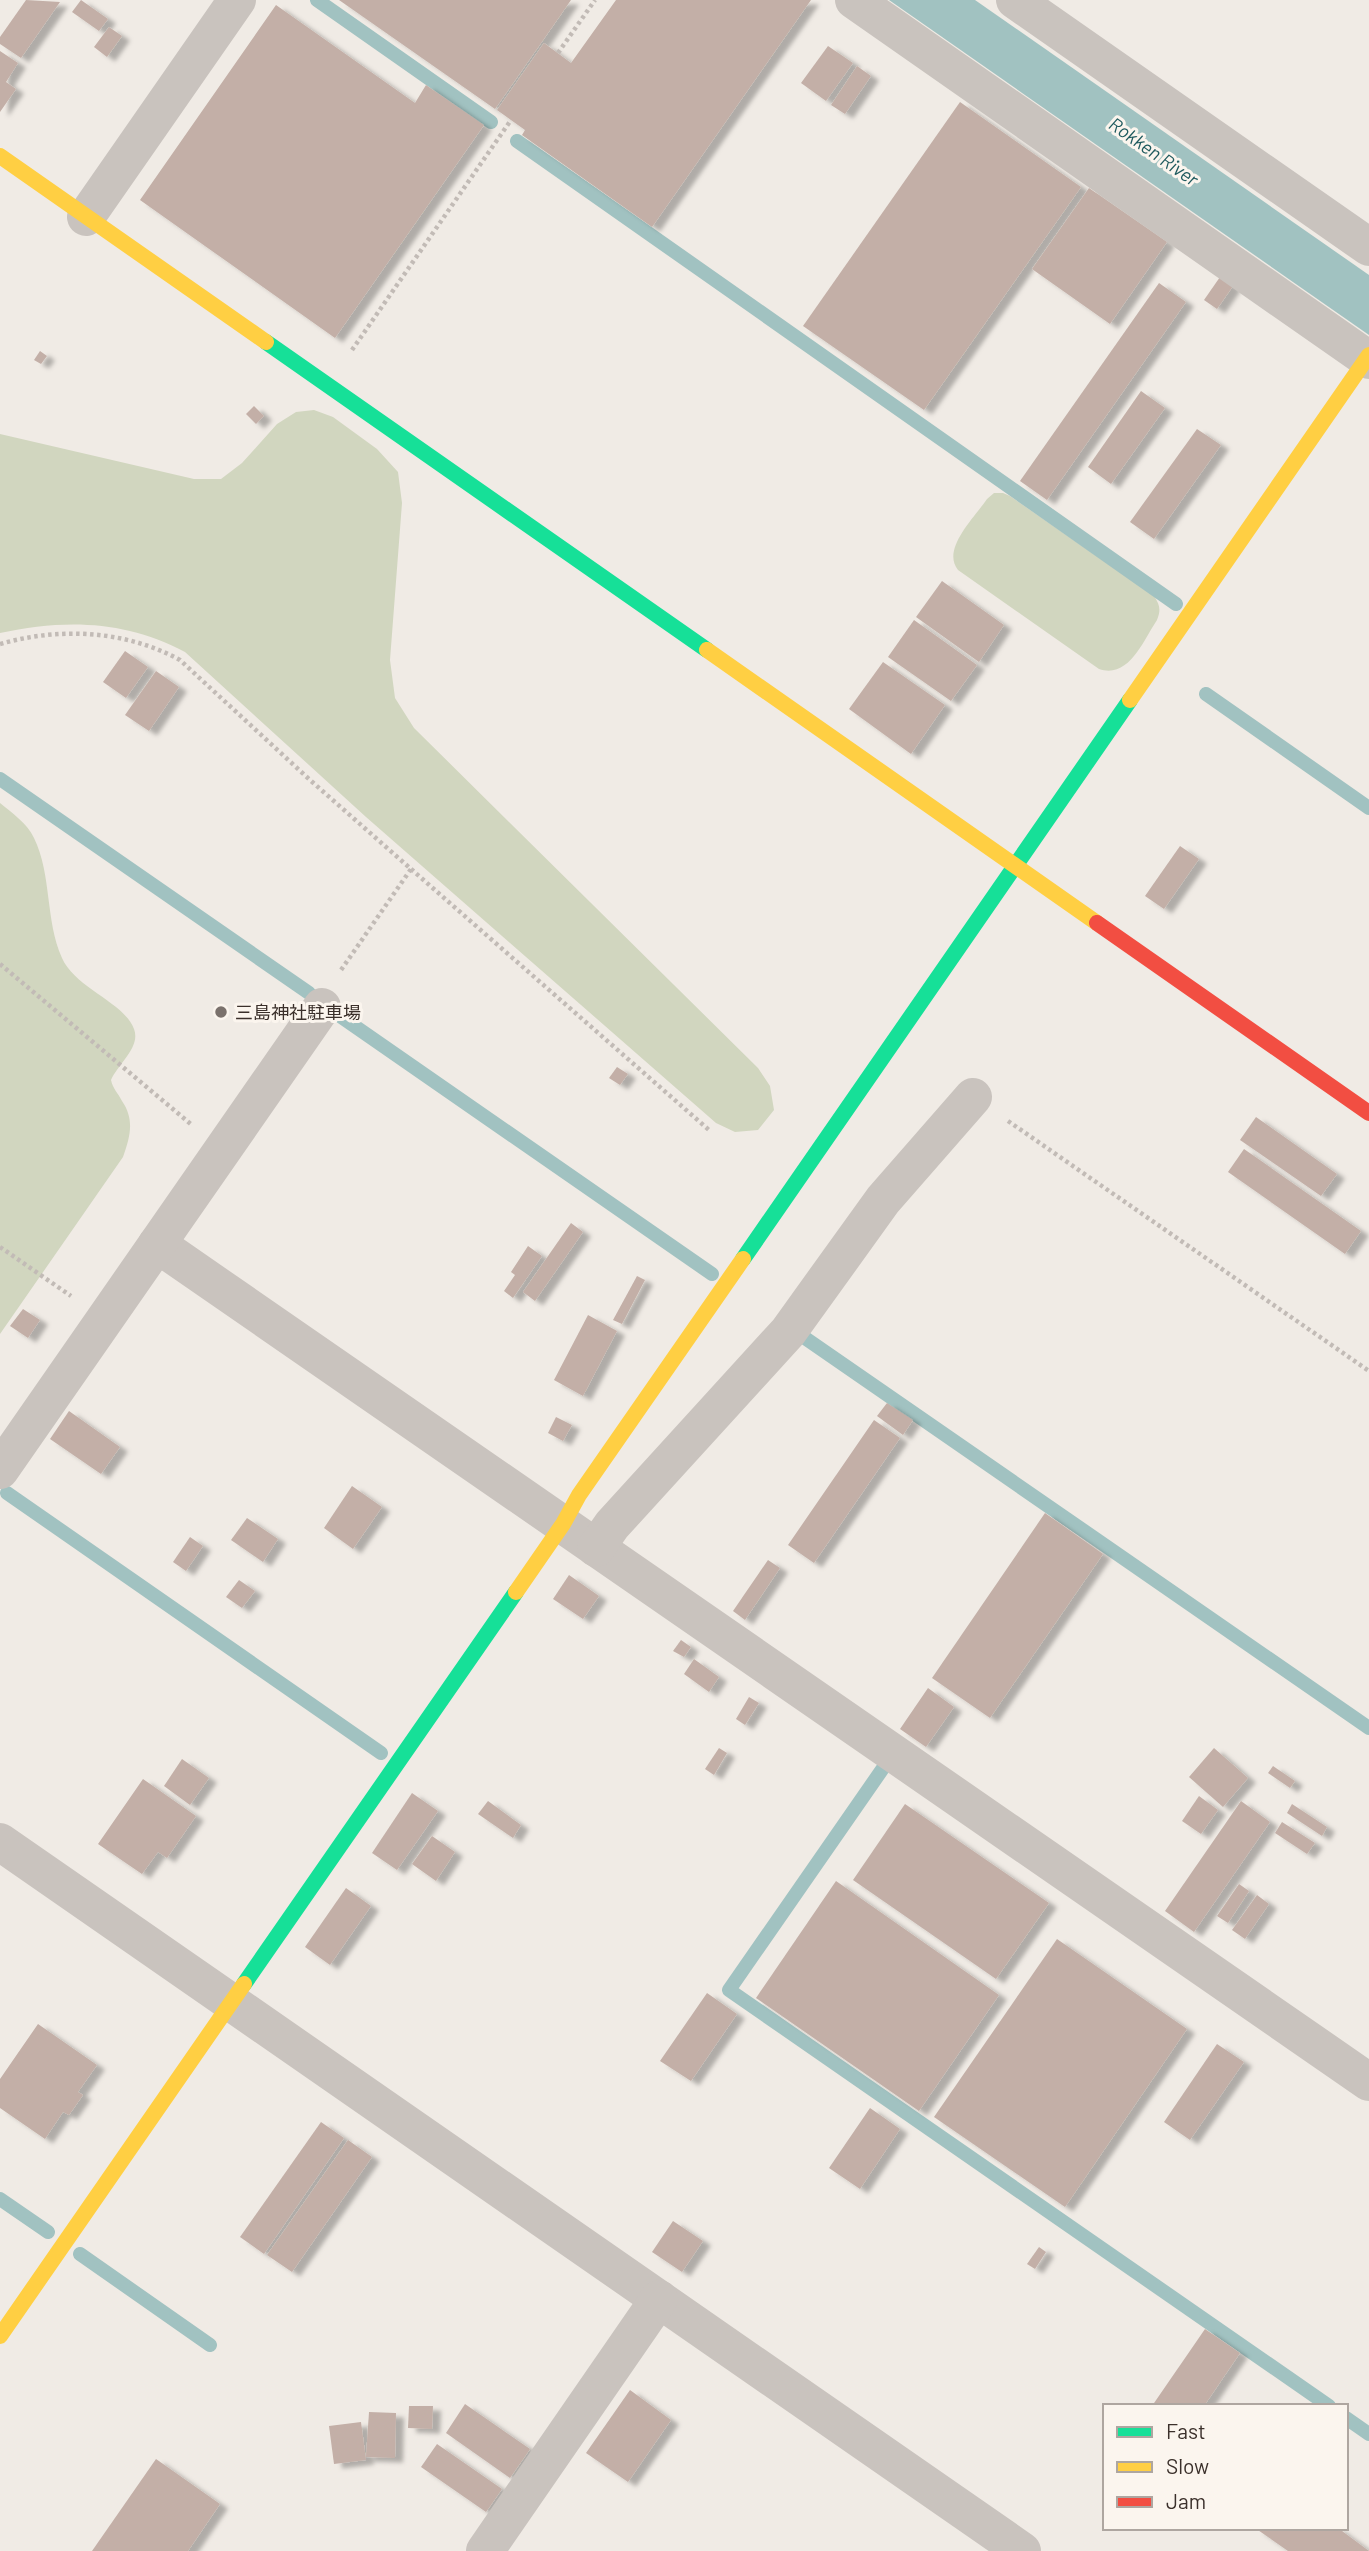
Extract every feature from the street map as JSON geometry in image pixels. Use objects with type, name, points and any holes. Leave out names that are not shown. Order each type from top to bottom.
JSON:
[{"type":"street","points":[[86,217],[237,0]]},
{"type":"street","points":[[0,2336],[563,1524],[579,1495],[1368,358],[854,0]]},
{"type":"street","points":[[1015,0],[1369,247]]},
{"type":"street","points":[[0,156],[1369,1113]]},
{"type":"street","points":[[0,1470],[321,1007]]},
{"type":"street","points":[[596,1548],[611,1525],[788,1332],[883,1200],[973,1097]]},
{"type":"street","points":[[158,1244],[1369,2082]]},
{"type":"street","points":[[0,1842],[1022,2551]]},
{"type":"street","points":[[485,2551],[659,2299]]},
{"type":"path","points":[[558,53],[595,0]]},
{"type":"path","points":[[328,385],[512,120]]},
{"type":"path","points":[[0,644],[34,636],[66,633],[98,635],[156,647],[180,660],[310,780],[709,1130]]},
{"type":"path","points":[[321,1007],[328,989],[411,869]]},
{"type":"path","points":[[0,964],[222,1150]]},
{"type":"path","points":[[973,1097],[1369,1371]]},
{"type":"path","points":[[0,1247],[104,1320]]},
{"type":"green space","points":[[314,410],[333,417],[377,449],[398,472],[402,503],[390,660],[395,698],[414,728],[758,1068],[770,1086],[774,1110],[758,1130],[735,1132],[716,1123],[366,817],[185,652],[140,634],[94,625],[24,628],[0,633],[0,434],[194,479],[221,479],[242,463],[277,424],[296,412]]},
{"type":"green space","points":[[994,493],[1010,496],[1154,596],[1159,608],[1157,620],[1134,656],[1119,669],[1099,669],[958,570],[954,562],[957,543],[968,524]]},
{"type":"green space","points":[[0,803],[23,823],[40,852],[53,928],[68,969],[129,1019],[135,1036],[132,1049],[111,1080],[129,1115],[129,1136],[123,1157],[0,1334]]},
{"type":"water","name":"Rokken River","points":[[889,0],[975,0],[1369,275],[1369,335]]},
{"type":"building","points":[[26,0],[60,2],[21,58],[0,44],[0,37]]},
{"type":"building","points":[[81,0],[108,19],[99,31],[72,12]]},
{"type":"building","points":[[339,0],[571,0],[495,109]]},
{"type":"building","points":[[616,0],[811,0],[652,227],[522,135],[525,130],[497,110],[544,43],[571,63]]},
{"type":"building","points":[[276,5],[415,103],[426,85],[484,125],[335,338],[140,200]]},
{"type":"building","points":[[109,27],[122,36],[107,57],[94,47]]},
{"type":"building","points":[[828,46],[853,63],[826,101],[801,83]]},
{"type":"building","points":[[0,51],[18,63],[6,82],[16,89],[0,112]]},
{"type":"building","points":[[857,66],[871,76],[845,114],[831,105]]},
{"type":"building","points":[[960,102],[1081,187],[924,410],[803,326]]},
{"type":"building","points":[[1089,188],[1167,242],[1110,324],[1032,269]]},
{"type":"building","points":[[1220,277],[1233,286],[1217,309],[1204,300]]},
{"type":"building","points":[[1159,283],[1186,302],[1047,500],[1020,481]]},
{"type":"building","points":[[40,351],[47,356],[41,364],[34,360]]},
{"type":"building","points":[[1141,391],[1165,408],[1111,484],[1088,467]]},
{"type":"building","points":[[254,406],[264,416],[256,424],[246,414]]},
{"type":"building","points":[[1197,429],[1221,445],[1154,539],[1130,522]]},
{"type":"building","points":[[942,581],[1004,625],[979,662],[916,617]]},
{"type":"building","points":[[914,620],[977,665],[951,701],[888,657]]},
{"type":"building","points":[[125,651],[148,667],[126,698],[103,682]]},
{"type":"building","points":[[883,662],[945,705],[911,754],[849,709]]},
{"type":"building","points":[[156,671],[179,687],[149,731],[125,715]]},
{"type":"building","points":[[1180,846],[1199,859],[1164,909],[1145,896]]},
{"type":"building","points":[[617,1067],[628,1074],[620,1085],[609,1078]]},
{"type":"building","points":[[1256,1117],[1337,1174],[1321,1196],[1240,1140]]},
{"type":"building","points":[[1244,1149],[1361,1231],[1345,1254],[1228,1172]]},
{"type":"building","points":[[571,1223],[583,1232],[535,1301],[523,1292]]},
{"type":"building","points":[[528,1246],[542,1256],[513,1298],[504,1291],[515,1275],[511,1272]]},
{"type":"building","points":[[637,1276],[645,1280],[622,1324],[613,1320]]},
{"type":"building","points":[[23,1309],[40,1320],[28,1338],[10,1326]]},
{"type":"building","points":[[588,1315],[617,1331],[583,1396],[554,1380]]},
{"type":"building","points":[[887,1403],[913,1420],[903,1435],[877,1416]]},
{"type":"building","points":[[69,1411],[120,1447],[101,1474],[50,1439]]},
{"type":"building","points":[[556,1417],[572,1425],[563,1441],[548,1433]]},
{"type":"building","points":[[874,1420],[900,1438],[814,1563],[788,1545]]},
{"type":"building","points":[[352,1486],[382,1507],[353,1549],[324,1528]]},
{"type":"building","points":[[1045,1513],[1103,1554],[990,1718],[932,1678]]},
{"type":"building","points":[[247,1518],[278,1539],[263,1562],[231,1540]]},
{"type":"building","points":[[190,1537],[203,1546],[186,1571],[173,1562]]},
{"type":"building","points":[[768,1560],[780,1568],[745,1620],[733,1611]]},
{"type":"building","points":[[569,1575],[599,1596],[583,1619],[553,1599]]},
{"type":"building","points":[[239,1580],[255,1591],[242,1608],[226,1597]]},
{"type":"building","points":[[681,1640],[691,1647],[684,1657],[673,1651]]},
{"type":"building","points":[[694,1659],[719,1677],[709,1692],[684,1674]]},
{"type":"building","points":[[928,1688],[954,1707],[926,1747],[900,1729]]},
{"type":"building","points":[[749,1697],[759,1703],[745,1725],[736,1719]]},
{"type":"building","points":[[719,1748],[727,1753],[714,1775],[705,1769]]},
{"type":"building","points":[[1214,1748],[1248,1778],[1223,1807],[1189,1777]]},
{"type":"building","points":[[182,1759],[209,1778],[190,1805],[164,1786]]},
{"type":"building","points":[[1273,1766],[1295,1781],[1290,1788],[1268,1773]]},
{"type":"building","points":[[143,1779],[196,1816],[167,1858],[158,1852],[142,1874],[98,1844]]},
{"type":"building","points":[[412,1793],[438,1811],[397,1870],[372,1853]]},
{"type":"building","points":[[1199,1796],[1218,1810],[1201,1834],[1182,1821]]},
{"type":"building","points":[[488,1801],[521,1825],[513,1838],[478,1814]]},
{"type":"building","points":[[1241,1801],[1270,1822],[1194,1932],[1165,1911]]},
{"type":"building","points":[[905,1804],[1049,1903],[996,1979],[853,1880]]},
{"type":"building","points":[[1292,1804],[1327,1827],[1322,1836],[1287,1813]]},
{"type":"building","points":[[1282,1822],[1315,1843],[1307,1854],[1275,1833]]},
{"type":"building","points":[[432,1836],[455,1852],[436,1881],[412,1864]]},
{"type":"building","points":[[836,1881],[999,1995],[919,2111],[756,1998]]},
{"type":"building","points":[[1239,1884],[1249,1891],[1228,1923],[1217,1916]]},
{"type":"building","points":[[346,1888],[371,1906],[330,1965],[305,1947]]},
{"type":"building","points":[[1257,1895],[1269,1904],[1245,1939],[1232,1930]]},
{"type":"building","points":[[1057,1939],[1187,2029],[1065,2207],[934,2117]]},
{"type":"building","points":[[707,1993],[737,2014],[691,2081],[660,2061]]},
{"type":"building","points":[[38,2024],[97,2065],[78,2092],[83,2095],[69,2115],[63,2112],[45,2139],[0,2108],[0,2079]]},
{"type":"building","points":[[1217,2044],[1244,2062],[1190,2140],[1164,2122]]},
{"type":"building","points":[[870,2108],[900,2129],[860,2189],[829,2168]]},
{"type":"building","points":[[321,2122],[344,2138],[264,2254],[240,2237]]},
{"type":"building","points":[[348,2140],[372,2157],[292,2272],[267,2255]]},
{"type":"building","points":[[673,2221],[703,2241],[682,2272],[652,2252]]},
{"type":"building","points":[[1039,2247],[1046,2252],[1035,2269],[1027,2264]]},
{"type":"building","points":[[1205,2329],[1240,2353],[1205,2404],[1153,2404]]},
{"type":"building","points":[[630,2390],[671,2420],[628,2482],[586,2453]]},
{"type":"building","points":[[465,2404],[530,2449],[510,2478],[446,2433]]},
{"type":"building","points":[[409,2406],[433,2406],[432,2429],[408,2428]]},
{"type":"building","points":[[369,2412],[396,2413],[395,2458],[366,2457]]},
{"type":"building","points":[[361,2422],[366,2460],[334,2464],[329,2426]]},
{"type":"building","points":[[437,2444],[502,2489],[486,2512],[421,2467]]},
{"type":"building","points":[[156,2459],[220,2504],[188,2551],[92,2551]]},
{"type":"building","points":[[1258,2530],[1341,2530],[1369,2551],[1288,2551]]},
{"type":"waterway","points":[[317,0],[491,122]]},
{"type":"waterway","points":[[517,141],[1176,604]]},
{"type":"waterway","points":[[1206,694],[1369,808]]},
{"type":"waterway","points":[[0,779],[309,993]]},
{"type":"waterway","points":[[340,1016],[712,1274]]},
{"type":"waterway","points":[[805,1338],[1369,1728]]},
{"type":"waterway","points":[[7,1493],[381,1753]]},
{"type":"waterway","points":[[888,1761],[729,1990],[1326,2404]]},
{"type":"waterway","points":[[0,2199],[48,2232]]},
{"type":"waterway","points":[[80,2254],[210,2345]]},
{"type":"waterway","points":[[1348,2419],[1369,2434]]},
{"type":"traffic: fast","points":[[266,342],[707,650]]},
{"type":"traffic: fast","points":[[743,1259],[1130,700]]},
{"type":"traffic: fast","points":[[244,1984],[516,1592]]},
{"type":"traffic: slow","points":[[0,156],[266,342]]},
{"type":"traffic: slow","points":[[1130,700],[1369,355]]},
{"type":"traffic: slow","points":[[707,650],[1097,923]]},
{"type":"traffic: slow","points":[[516,1592],[563,1524],[579,1495],[743,1259]]},
{"type":"traffic: slow","points":[[0,2336],[244,1984]]},
{"type":"traffic: jam","points":[[1097,923],[1369,1113]]},
{"type":"place","name":"三島神社駐車場","points":[[221,1012]]}]
